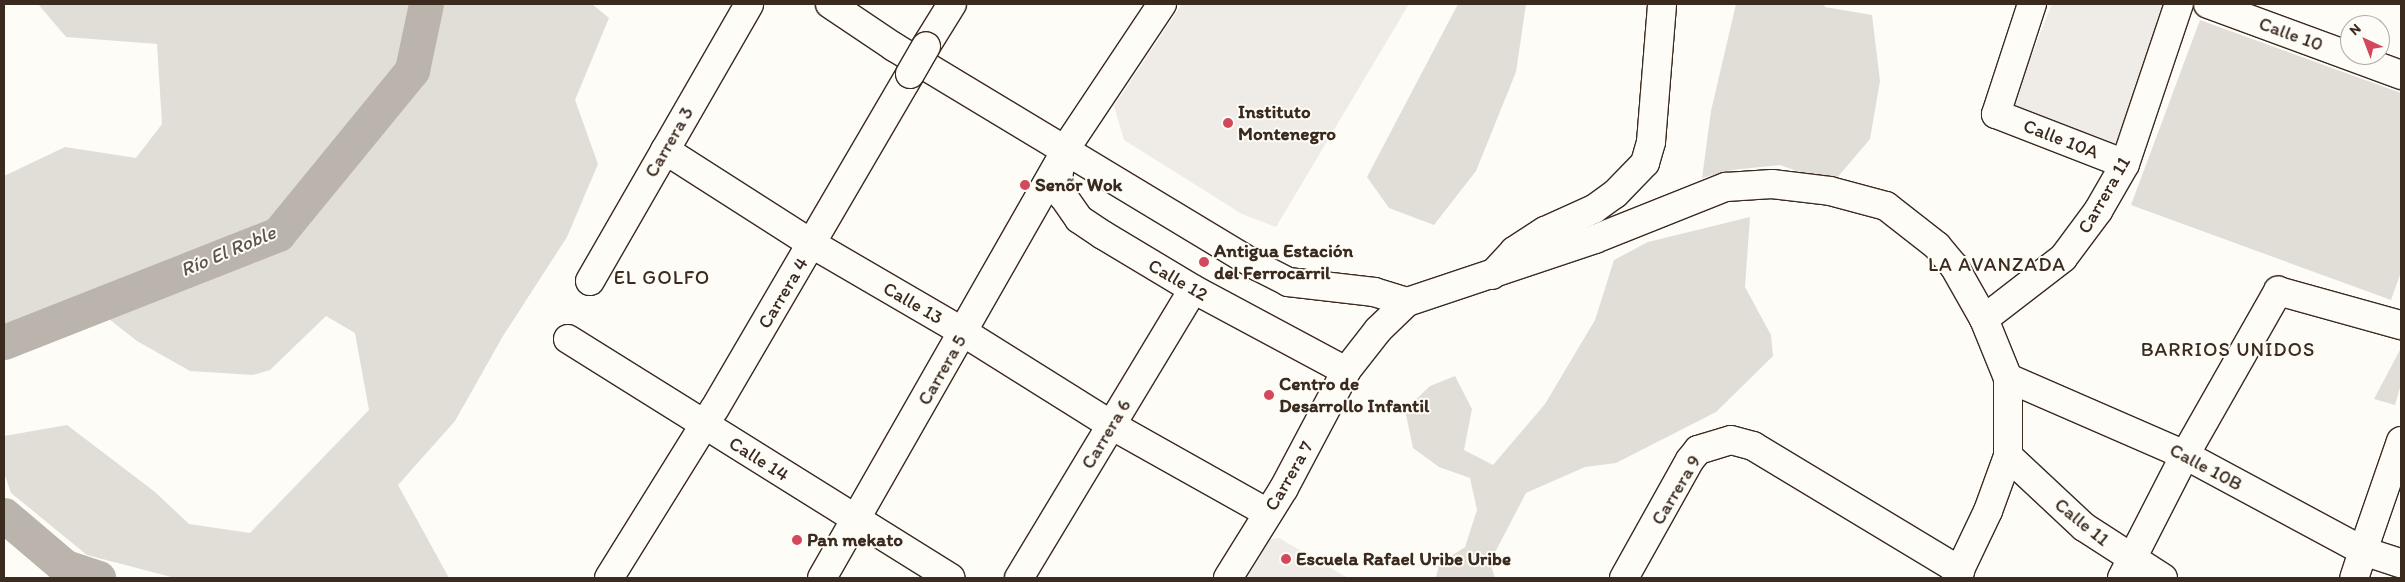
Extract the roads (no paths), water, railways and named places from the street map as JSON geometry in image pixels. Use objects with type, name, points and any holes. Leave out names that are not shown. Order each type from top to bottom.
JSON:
[{"type":"street","name":"Carrera 3","points":[[590,281],[750,4]]},
{"type":"street","points":[[830,4],[1062,156],[1288,282],[1374,292],[1407,302],[1595,239],[1726,187],[1772,184],[1830,191],[1886,206],[1916,228],[1954,266],[1984,320],[2008,378],[2008,456],[1988,511],[1958,574]]},
{"type":"street","name":"Carrera 4","points":[[609,578],[704,425],[952,4]]},
{"type":"street","name":"Carrera 5","points":[[822,578],[857,520],[1062,156],[1162,4]]},
{"type":"street","points":[[1492,274],[1514,251],[1545,231],[1601,204],[1630,182],[1645,164],[1651,142],[1662,4]]},
{"type":"street","name":"Calle 10A","points":[[2032,4],[1996,114],[2125,164]]},
{"type":"street","name":"Carrera 11","points":[[1984,320],[2063,258],[2098,211],[2125,164],[2179,4]]},
{"type":"street","name":"Calle 10","points":[[2208,4],[2401,75]]},
{"type":"street","name":"Calle 13","points":[[665,150],[812,244],[963,332],[1112,425],[1268,512]]},
{"type":"street","name":"Calle 12","points":[[1062,156],[1058,175],[1063,196],[1079,219],[1193,289],[1346,371]]},
{"type":"street","name":"Carrera 6","points":[[1019,578],[1193,289]]},
{"type":"street","points":[[2126,569],[2185,455],[2278,291],[2401,325]]},
{"type":"street","name":"Carrera 7","points":[[1228,578],[1268,512],[1346,371],[1378,330],[1407,302]]},
{"type":"street","name":"Calle 14","points":[[568,339],[951,578]]},
{"type":"street","name":"Calle 10B","points":[[2008,378],[2185,455],[2363,551],[2401,562]]},
{"type":"street","name":"Carrera 9","points":[[1624,578],[1698,450],[1731,440],[1753,446],[1958,574]]},
{"type":"street","points":[[2354,578],[2401,441]]},
{"type":"street","name":"Calle 11","points":[[2008,456],[2126,569],[2164,578]]},
{"type":"waterway","name":"Río El Roble","points":[[4,342],[278,234],[412,70],[426,4]]},
{"type":"waterway","name":"Río El Roble","points":[[4,515],[65,567],[98,578]]},
{"type":"place","name":"Instituto Montenegro","points":[[1228,123]]},
{"type":"place","name":"Senõr Wok","points":[[1025,185]]},
{"type":"place","name":"Antigua Estación del Ferrocarril","points":[[1204,262]]},
{"type":"place","name":"Centro de Desarrollo Infantil","points":[[1269,395]]},
{"type":"place","name":"Pan mekato","points":[[797,540]]},
{"type":"place","name":"Escuela Rafael Uribe Uribe","points":[[1286,559]]},
{"type":"district","name":"LA AVANZADA","points":[[1997,264]]},
{"type":"district","name":"EL GOLFO","points":[[662,277]]},
{"type":"district","name":"BARRIOS UNIDOS","points":[[2228,349]]}]
